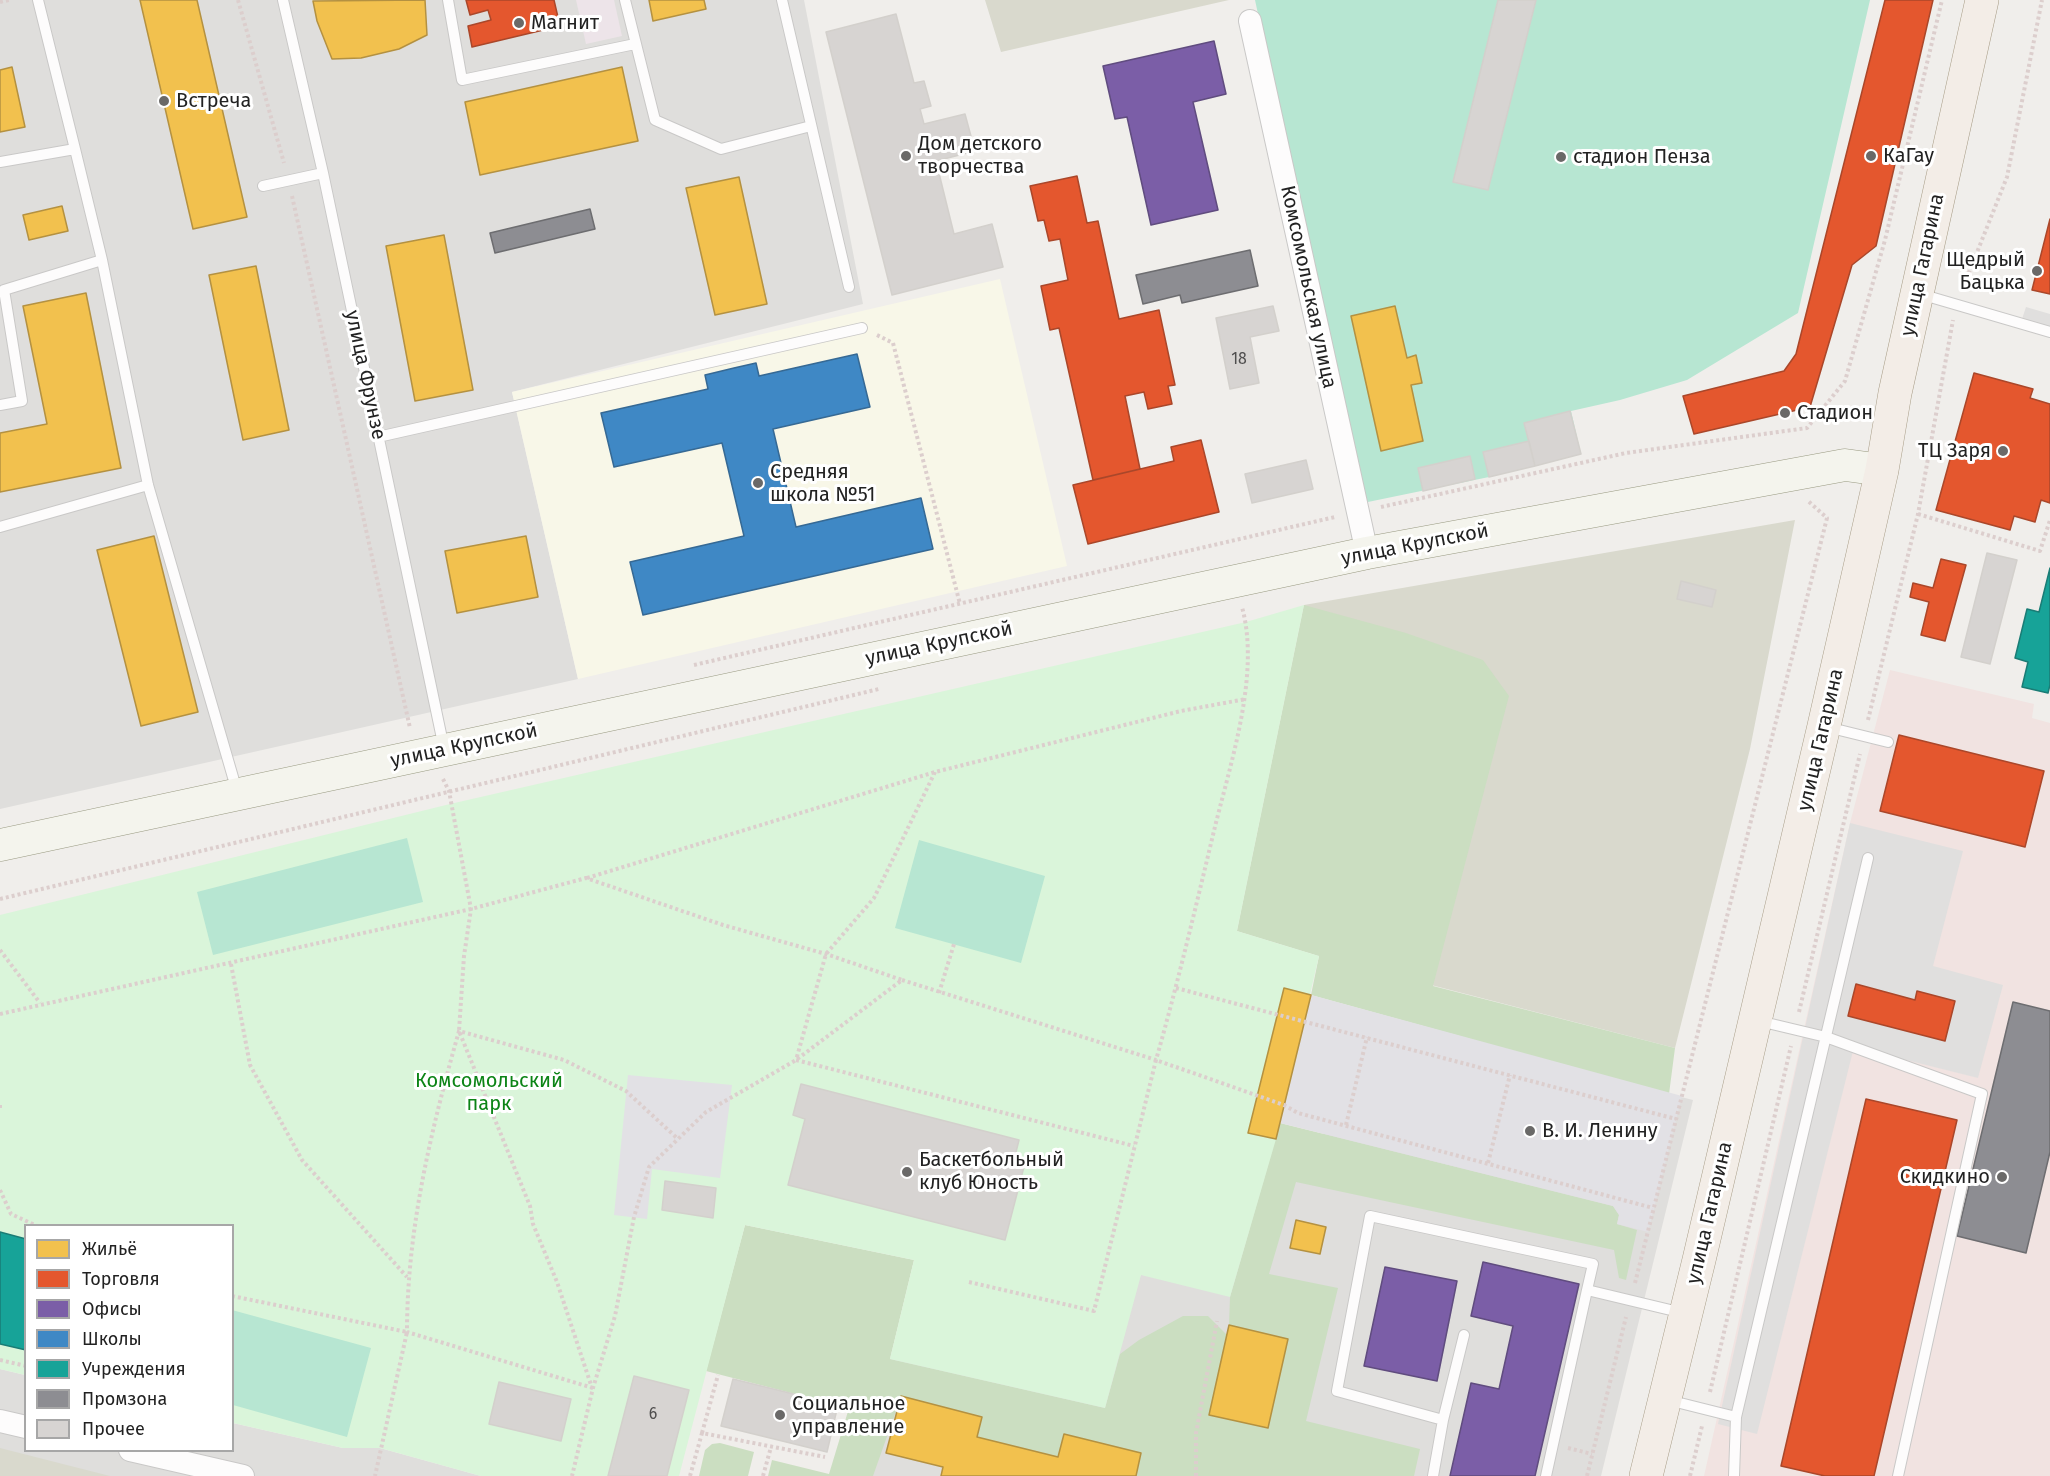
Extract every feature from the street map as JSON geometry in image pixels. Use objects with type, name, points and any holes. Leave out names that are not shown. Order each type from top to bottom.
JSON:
[{"type":"main road","name":"улица Гагарина","points":[[1646,1476],[1824,726],[1882,470],[1895,393],[1982,0]]},
{"type":"main road","name":"улица Крупской","points":[[0,845],[1367,553],[1845,465],[1882,470]]},
{"type":"street","name":"Комсомольская улица","points":[[1250,21],[1367,553]]},
{"type":"street","points":[[0,1421],[24,1427]]},
{"type":"street","points":[[139,1452],[243,1476]]},
{"type":"lane","points":[[38,0],[102,260],[147,485],[238,794]]},
{"type":"lane","name":"улица Фрунзе","points":[[284,0],[323,173],[441,749]]},
{"type":"lane","points":[[448,0],[462,80],[635,44]]},
{"type":"lane","points":[[625,0],[655,120],[721,149],[811,126]]},
{"type":"lane","points":[[782,0],[849,287]]},
{"type":"lane","points":[[0,162],[75,149]]},
{"type":"lane","points":[[263,186],[323,173]]},
{"type":"lane","points":[[0,405],[22,401],[4,290],[102,260]]},
{"type":"lane","points":[[1917,293],[2050,332]]},
{"type":"lane","points":[[378,437],[862,328]]},
{"type":"lane","points":[[0,527],[147,485]]},
{"type":"lane","points":[[1824,726],[1888,742]]},
{"type":"lane","points":[[1734,1476],[1736,1417],[1868,858]]},
{"type":"lane","points":[[1755,1020],[1826,1037],[1982,1094],[1898,1476]]},
{"type":"lane","points":[[1443,1420],[1337,1391],[1370,1216],[1593,1264],[1546,1476]]},
{"type":"lane","points":[[1587,1290],[1686,1314]]},
{"type":"lane","points":[[1433,1476],[1443,1420],[1464,1335]]},
{"type":"lane","points":[[1665,1399],[1736,1417]]},
{"type":"path","points":[[0,2],[9,0]]},
{"type":"path","name":"улица Фрунзе","points":[[238,0],[288,180],[411,729],[441,749]]},
{"type":"path","points":[[682,668],[1357,512],[1626,453],[1807,428],[1845,381],[1885,240],[1942,0]]},
{"type":"path","points":[[1690,1476],[1918,514],[1955,305],[2007,177],[2042,0]]},
{"type":"path","points":[[862,328],[893,343],[960,604]]},
{"type":"path","points":[[1587,1476],[1827,518],[1803,496]]},
{"type":"path","points":[[1918,514],[2040,551],[2050,520]]},
{"type":"path","points":[[969,1282],[1094,1311],[1246,699],[1246,622],[1241,603],[1252,601]]},
{"type":"path","points":[[0,899],[880,689]]},
{"type":"path","points":[[0,1014],[40,1003],[231,964],[471,909],[586,878],[935,772],[1181,711],[1246,699]]},
{"type":"path","points":[[375,1476],[407,1332],[407,1277],[431,1129],[459,1031],[464,956],[471,909],[441,749]]},
{"type":"path","points":[[795,1060],[826,954],[874,898],[935,772]]},
{"type":"path","points":[[586,878],[723,925],[826,954],[939,993],[1156,1060],[1284,1105],[1298,1113],[1653,1208]]},
{"type":"path","points":[[939,993],[954,944]]},
{"type":"path","points":[[0,950],[40,1003]]},
{"type":"path","points":[[231,964],[250,1065],[302,1160],[407,1277]]},
{"type":"path","points":[[572,1476],[593,1388],[615,1316],[634,1217],[649,1167],[705,1112],[795,1060],[902,980]]},
{"type":"path","points":[[1176,988],[1676,1119]]},
{"type":"path","points":[[459,1031],[564,1060],[626,1090],[678,1139]]},
{"type":"path","points":[[459,1031],[530,1206],[533,1224],[557,1282],[593,1388]]},
{"type":"path","points":[[1346,1125],[1367,1037]]},
{"type":"path","points":[[795,1060],[1134,1146]]},
{"type":"path","points":[[1488,1163],[1510,1075]]},
{"type":"path","points":[[0,1190],[11,1214],[33,1224]]},
{"type":"path","points":[[234,1296],[407,1332],[593,1388]]},
{"type":"path","points":[[1196,1476],[1196,1433],[1217,1321]]},
{"type":"path","points":[[0,1360],[24,1365]]},
{"type":"path","points":[[690,1476],[718,1375]]},
{"type":"path","points":[[702,1433],[825,1457]]},
{"type":"path","points":[[763,1476],[771,1447]]},
{"type":"shaded area","points":[[0,0],[804,0],[863,304],[512,392],[578,679],[0,809]]},
{"type":"shaded area","points":[[576,0],[614,0],[622,36],[586,44]]},
{"type":"shaded area","points":[[985,0],[1229,0],[1001,52]]},
{"type":"shaded area","points":[[1000,279],[1067,566],[578,679],[512,392]]},
{"type":"shaded area","points":[[2026,307],[2050,314],[2050,327],[2022,319]]},
{"type":"shaded area","points":[[1795,520],[1750,749],[1675,1048],[1319,956],[1237,931],[1304,605]]},
{"type":"shaded area","points":[[1890,670],[2034,704],[2032,718],[2050,723],[2050,1476],[1704,1476],[1850,823]]},
{"type":"shaded area","points":[[1850,823],[1963,851],[1933,966],[2003,985],[1978,1078],[1854,1047],[1757,1434],[1718,1424]]},
{"type":"shaded area","points":[[1311,995],[1682,1096],[1648,1232],[1617,1224],[1619,1215],[1613,1206],[1280,1123]]},
{"type":"shaded area","points":[[628,1075],[732,1085],[720,1178],[652,1169],[647,1219],[614,1215]]},
{"type":"shaded area","points":[[1669,1094],[1693,1100],[1601,1476],[857,1476],[890,1359],[1141,1275],[1276,1139]]},
{"type":"shaded area","points":[[0,1369],[24,1375],[24,1452],[234,1452],[234,1423],[343,1448],[380,1448],[481,1476],[0,1476]]},
{"type":"shaded area","points":[[0,1448],[110,1476],[0,1476]]},
{"type":"green space","name":"стадион Пенза","points":[[1255,0],[1870,0],[1798,313],[1687,380],[1620,400],[1571,411],[1581,454],[1489,477],[1363,503]]},
{"type":"green space","points":[[1304,605],[1406,633],[1483,660],[1509,696],[1433,986],[1675,1048],[1669,1094],[1311,995],[1319,956],[1237,931]]},
{"type":"green space","name":"Комсомольский парк","points":[[1304,605],[1237,931],[1319,956],[1276,1139],[1230,1297],[1141,1275],[1105,1408],[890,1359],[914,1260],[745,1225],[679,1476],[481,1476],[380,1448],[343,1448],[234,1423],[234,1224],[24,1224],[24,1375],[0,1369],[0,915],[450,804],[1246,622]]},
{"type":"green space","points":[[407,838],[423,902],[213,955],[197,892]]},
{"type":"green space","points":[[919,840],[1045,876],[1021,963],[895,928]]},
{"type":"green space","points":[[1280,1123],[1613,1206],[1619,1215],[1617,1224],[1637,1230],[1626,1280],[1619,1278],[1614,1250],[1296,1182],[1269,1274],[1338,1288],[1306,1421],[1420,1449],[1414,1476],[1136,1476],[1141,1453],[1064,1434],[1058,1457],[977,1437],[982,1417],[901,1397],[873,1476],[768,1476],[772,1460],[829,1474],[849,1408],[706,1371],[745,1225],[914,1260],[890,1359],[1105,1408],[1120,1354],[1139,1340],[1183,1316],[1208,1316],[1227,1335],[1268,1428],[1288,1339],[1229,1325],[1230,1297]]},
{"type":"green space","points":[[234,1311],[371,1348],[347,1437],[234,1405]]},
{"type":"green space","points":[[720,1443],[754,1452],[748,1476],[699,1476],[705,1450],[712,1444]]},
{"type":"building: Жильё","points":[[140,0],[197,0],[247,217],[193,229]]},
{"type":"building: Жильё","points":[[425,0],[427,35],[399,49],[361,58],[332,59],[317,21],[313,1]]},
{"type":"building: Жильё","points":[[649,0],[704,0],[706,9],[653,21]]},
{"type":"building: Жильё","points":[[12,67],[25,127],[0,132],[0,70]]},
{"type":"building: Жильё","points":[[622,67],[638,141],[480,175],[465,102]]},
{"type":"building: Жильё","points":[[739,177],[767,304],[715,315],[686,188]]},
{"type":"building: Жильё","points":[[62,206],[68,231],[29,240],[23,215]]},
{"type":"building: Жильё","points":[[444,235],[473,390],[415,401],[386,246]]},
{"type":"building: Жильё","points":[[256,266],[289,430],[243,440],[209,275]]},
{"type":"building: Жильё","points":[[86,293],[121,468],[0,492],[0,433],[47,424],[23,306]]},
{"type":"building: Жильё","points":[[1395,306],[1407,358],[1416,355],[1422,383],[1411,385],[1423,441],[1381,451],[1351,316]]},
{"type":"building: Жильё","points":[[154,536],[198,712],[141,726],[97,550]]},
{"type":"building: Жильё","points":[[526,536],[538,597],[457,613],[445,551]]},
{"type":"building: Жильё","points":[[1284,988],[1311,995],[1276,1139],[1248,1133]]},
{"type":"building: Жильё","points":[[1296,1220],[1326,1227],[1320,1254],[1290,1248]]},
{"type":"building: Жильё","points":[[1229,1325],[1288,1339],[1268,1428],[1209,1415]]},
{"type":"building: Жильё","points":[[901,1396],[982,1417],[977,1437],[1058,1457],[1064,1434],[1141,1453],[1136,1476],[941,1476],[943,1467],[886,1453]]},
{"type":"building: Торговля","name":"Магнит","points":[[466,0],[554,0],[560,26],[472,47],[468,26],[491,20],[488,10],[470,15]]},
{"type":"building: Торговля","name":"КаГау","points":[[1885,0],[1933,0],[1876,246],[1852,265],[1810,407],[1694,434],[1683,396],[1784,371],[1796,354]]},
{"type":"building: Торговля","points":[[1077,176],[1087,223],[1098,221],[1119,319],[1159,310],[1175,385],[1168,386],[1172,404],[1148,409],[1144,392],[1125,396],[1140,469],[1093,480],[1059,328],[1050,330],[1041,286],[1068,280],[1060,239],[1049,241],[1044,220],[1038,221],[1030,186]]},
{"type":"building: Торговля","points":[[2050,219],[2050,294],[2032,290]]},
{"type":"building: Торговля","points":[[1974,373],[2033,389],[2030,398],[2050,404],[2050,503],[2041,500],[2035,522],[2014,516],[2010,530],[1936,510]]},
{"type":"building: Торговля","points":[[1201,440],[1219,512],[1088,544],[1073,485],[1174,461],[1171,447]]},
{"type":"building: Торговля","points":[[1941,559],[1966,565],[1945,641],[1921,635],[1929,602],[1910,597],[1913,583],[1933,588]]},
{"type":"building: Торговля","points":[[1899,735],[2044,771],[2025,847],[1880,811]]},
{"type":"building: Торговля","points":[[1856,984],[1915,1000],[1917,991],[1955,1001],[1945,1041],[1848,1016]]},
{"type":"building: Торговля","points":[[1866,1099],[1957,1120],[1874,1476],[1825,1476],[1781,1466]]},
{"type":"building: Офисы","points":[[1214,41],[1226,94],[1193,102],[1218,210],[1151,225],[1127,117],[1115,119],[1103,66]]},
{"type":"building: Офисы","points":[[1483,1262],[1579,1284],[1535,1476],[1450,1476],[1471,1383],[1499,1389],[1513,1326],[1471,1316]]},
{"type":"building: Офисы","points":[[1385,1267],[1457,1281],[1437,1381],[1364,1366]]},
{"type":"building: Школы","name":"Средняя школа №51","points":[[857,354],[870,407],[773,429],[796,527],[921,498],[933,549],[643,615],[630,562],[744,536],[722,443],[614,467],[601,413],[708,389],[705,375],[734,368],[756,363],[759,376]]},
{"type":"building: Учреждения","points":[[2050,568],[2050,685],[2048,693],[2022,687],[2028,662],[2015,658],[2027,609],[2039,612]]},
{"type":"building: Учреждения","points":[[0,1232],[24,1238],[24,1350],[0,1344]]},
{"type":"building: Промзона","points":[[590,209],[595,229],[495,253],[490,233]]},
{"type":"building: Промзона","points":[[1250,250],[1258,286],[1182,303],[1180,295],[1143,304],[1136,275]]},
{"type":"building: Промзона","points":[[2013,1002],[2050,1011],[2050,1152],[2026,1253],[1957,1236]]},
{"type":"building: Прочее","points":[[1498,0],[1536,0],[1488,190],[1453,182]]},
{"type":"building: Прочее","name":"Дом детского творчества","points":[[896,14],[914,83],[924,81],[931,106],[920,109],[924,124],[965,114],[975,151],[936,161],[954,234],[992,224],[1003,267],[892,295],[826,32]]},
{"type":"building: Прочее","points":[[1273,306],[1279,331],[1250,337],[1259,383],[1230,389],[1216,318]]},
{"type":"building: Прочее","points":[[1570,411],[1581,454],[1535,466],[1524,423]]},
{"type":"building: Прочее","points":[[1529,441],[1535,466],[1489,477],[1483,452]]},
{"type":"building: Прочее","points":[[1470,456],[1475,479],[1423,491],[1418,468]]},
{"type":"building: Прочее","points":[[1306,460],[1313,489],[1252,503],[1245,474]]},
{"type":"building: Прочее","points":[[1987,553],[2017,560],[1990,664],[1961,657]]},
{"type":"building: Прочее","points":[[1681,581],[1716,590],[1712,607],[1677,599]]},
{"type":"building: Прочее","name":"Баскетбольный клуб Юность","points":[[801,1084],[1019,1140],[1015,1156],[1026,1159],[1005,1240],[788,1185],[805,1119],[793,1115]]},
{"type":"building: Прочее","points":[[665,1181],[716,1188],[713,1218],[662,1210]]},
{"type":"building: Прочее","points":[[634,1376],[689,1390],[667,1476],[608,1476]]},
{"type":"building: Прочее","name":"Социальное управление","points":[[733,1379],[838,1405],[827,1452],[721,1426]]},
{"type":"building: Прочее","points":[[499,1382],[571,1399],[561,1441],[489,1424]]},
{"type":"place","name":"Магнит","points":[[519,23]]},
{"type":"place","name":"Встреча","points":[[164,101]]},
{"type":"place","name":"Дом детского творчества","points":[[906,156]]},
{"type":"place","name":"КаГау","points":[[1871,156]]},
{"type":"place","name":"стадион Пенза","points":[[1561,157]]},
{"type":"place","name":"Щедрый Бацька","points":[[2037,271]]},
{"type":"place","name":"Стадион","points":[[1785,413]]},
{"type":"place","name":"ТЦ Заря","points":[[2003,451]]},
{"type":"place","name":"Средняя школа №51","points":[[758,483]]},
{"type":"place","name":"В. И. Ленину","points":[[1530,1131]]},
{"type":"place","name":"Баскетбольный клуб Юность","points":[[907,1172]]},
{"type":"place","name":"Скидкино","points":[[2002,1177]]},
{"type":"place","name":"Социальное управление","points":[[780,1415]]}]
